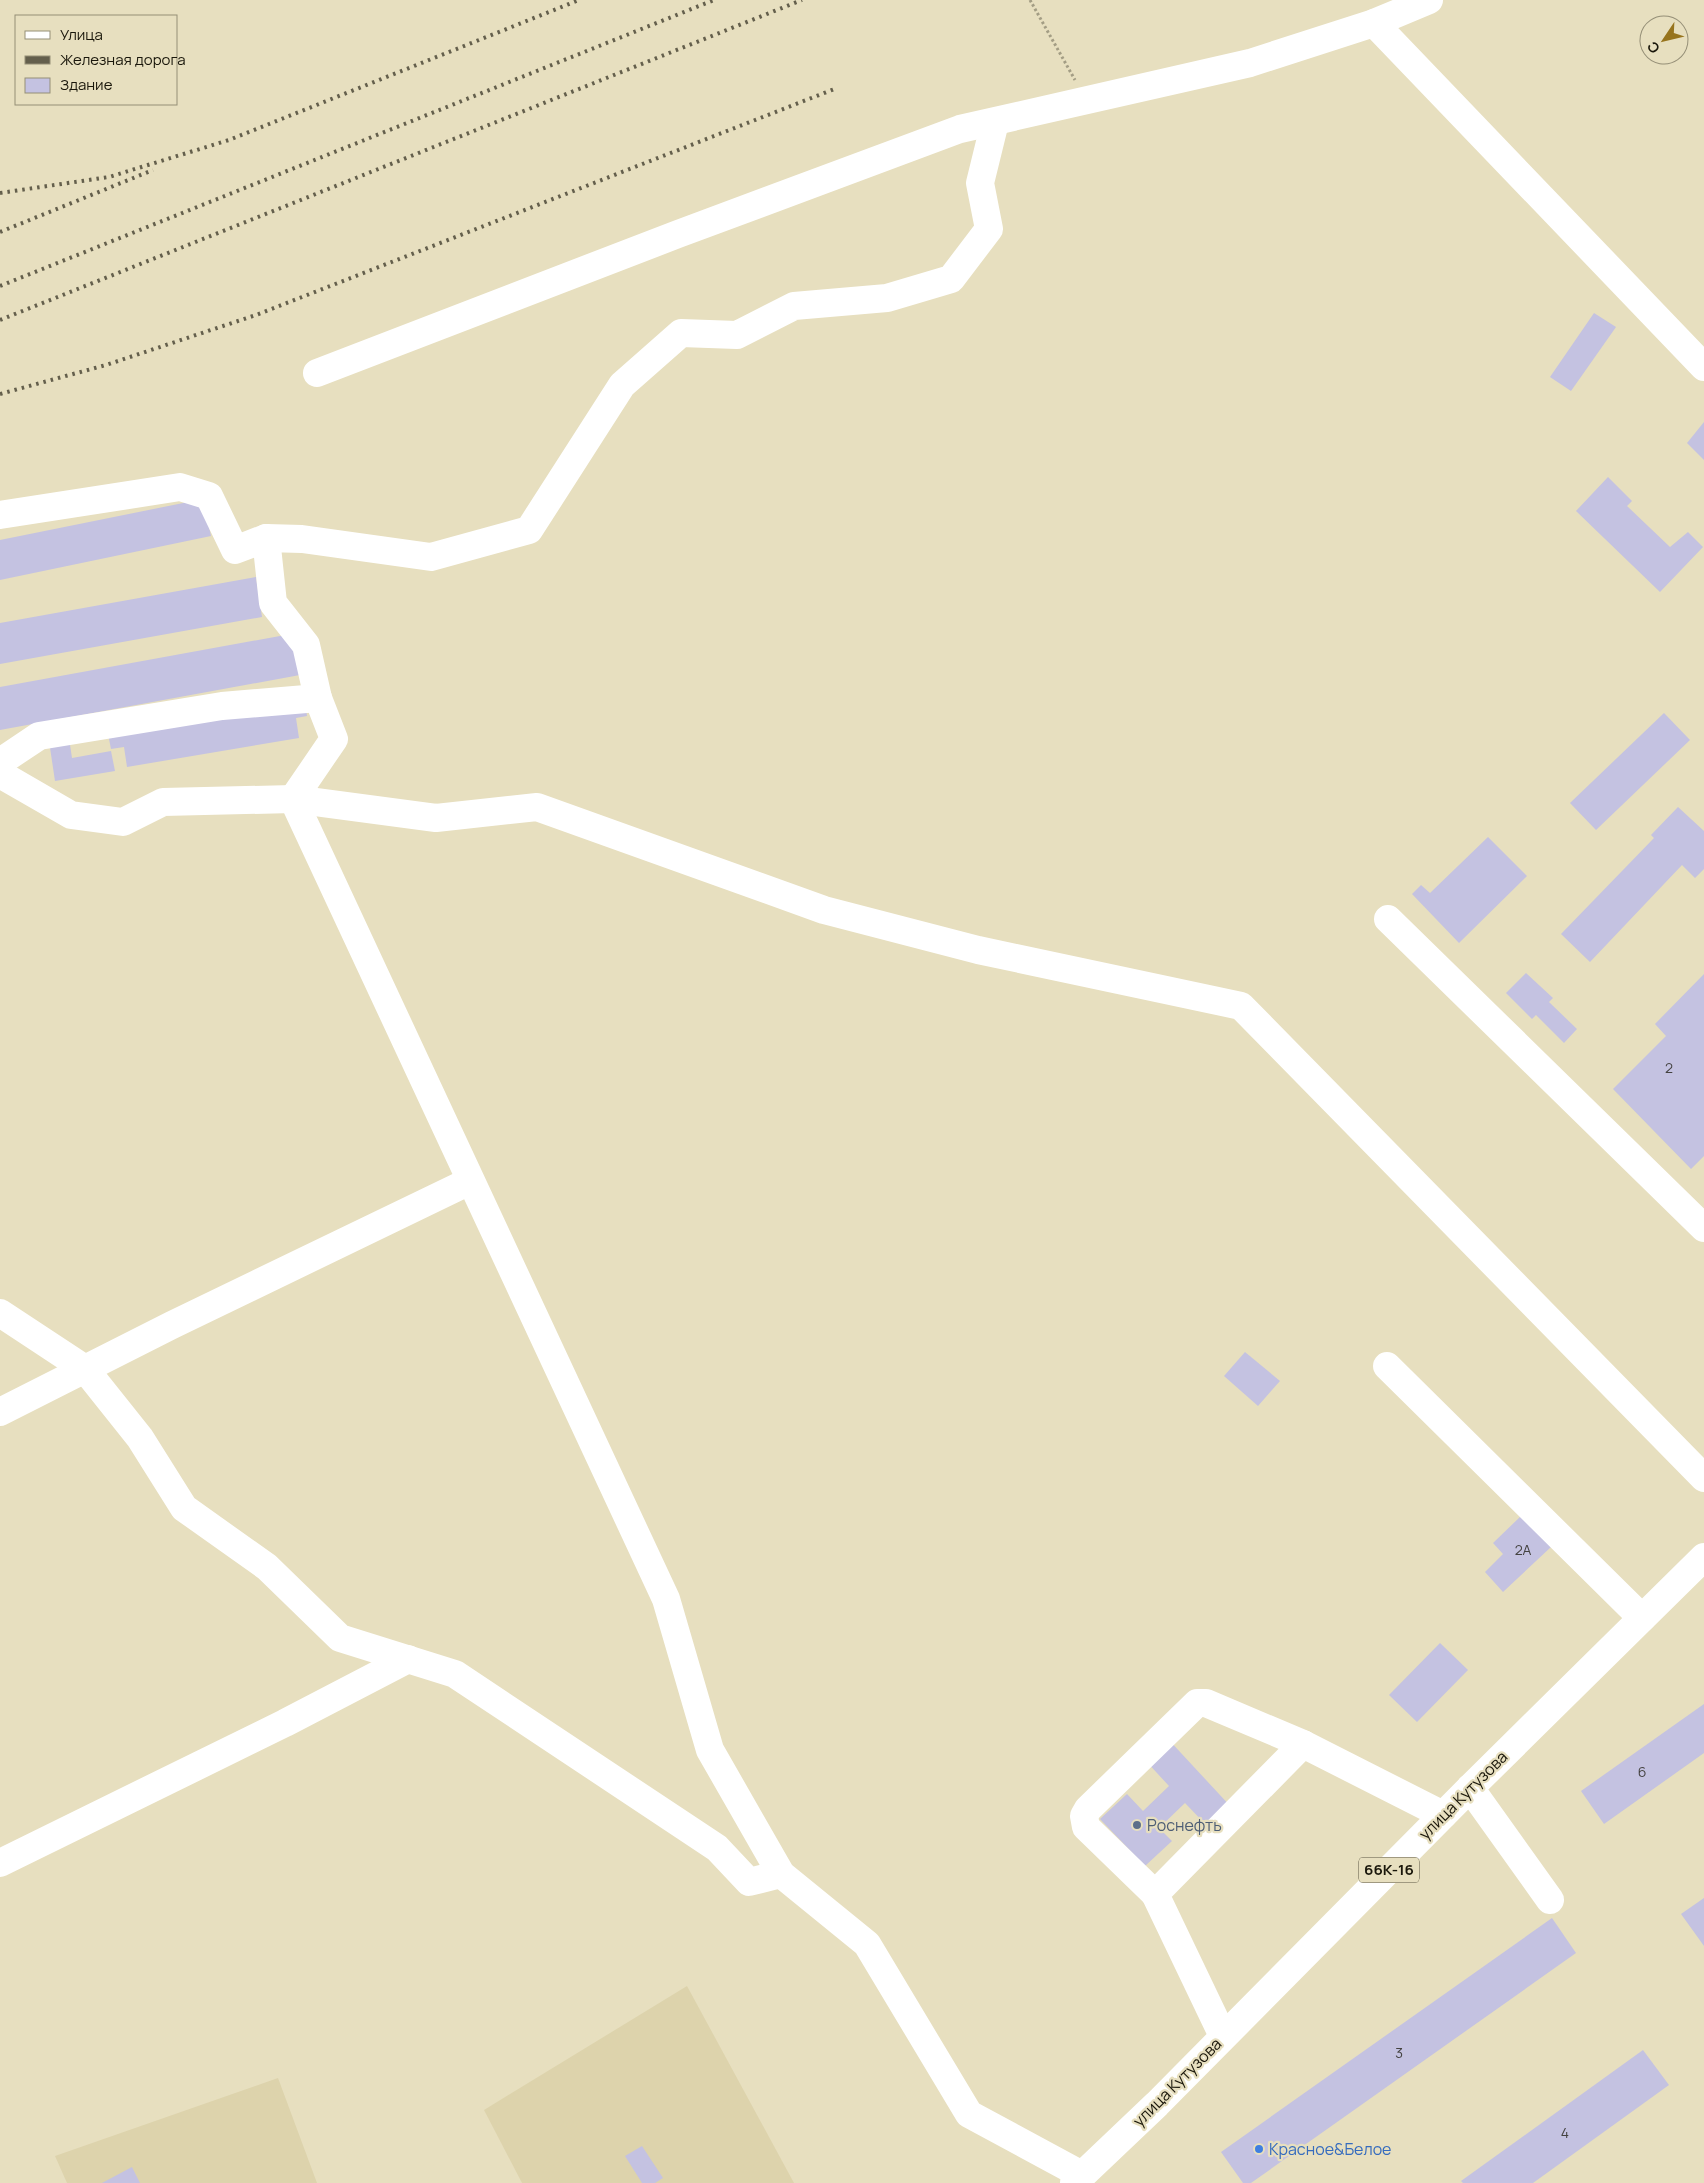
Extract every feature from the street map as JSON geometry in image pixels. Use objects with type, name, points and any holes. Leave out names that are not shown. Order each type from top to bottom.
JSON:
[{"type":"street","points":[[317,373],[960,130],[1250,63],[1374,23],[1428,0]]},
{"type":"street","points":[[1374,23],[1704,368]]},
{"type":"street","points":[[0,515],[180,487],[209,496],[235,550],[266,538],[302,539],[431,557],[529,530],[622,385],[681,333],[737,335],[794,306],[887,298],[951,279],[989,229],[980,184],[995,122]]},
{"type":"street","points":[[266,538],[272,604],[306,645],[318,698],[334,739],[293,799]]},
{"type":"street","points":[[0,762],[39,736],[222,706],[318,698]]},
{"type":"street","points":[[0,774],[71,815],[123,822],[163,802],[293,799],[436,818],[537,807],[824,910],[978,950],[1241,1006],[1704,1478]]},
{"type":"street","points":[[293,799],[666,1599],[710,1750],[781,1874],[867,1944],[969,2114],[1078,2179]]},
{"type":"street","points":[[1388,920],[1704,1228]]},
{"type":"street","points":[[0,1412],[470,1181]]},
{"type":"street","points":[[0,1313],[85,1369],[140,1438],[184,1508],[267,1567],[340,1638],[455,1674],[717,1848],[749,1882],[781,1874]]},
{"type":"street","points":[[1387,1366],[1642,1618]]},
{"type":"street","name":"улица Кутузова","points":[[1078,2179],[1157,2104],[1470,1788],[1704,1557]]},
{"type":"street","points":[[0,1862],[285,1723],[408,1659]]},
{"type":"street","points":[[1223,2036],[1155,1894],[1086,1827],[1084,1816],[1088,1809],[1197,1703],[1206,1703],[1303,1744],[1443,1815]]},
{"type":"street","points":[[1155,1894],[1303,1744]]},
{"type":"street","points":[[1470,1788],[1550,1900]]},
{"type":"path","points":[[1030,0],[1087,100]]},
{"type":"shaded area","points":[[687,1986],[794,2183],[522,2183],[484,2110]]},
{"type":"shaded area","points":[[278,2078],[317,2183],[67,2183],[55,2156]]},
{"type":"building","points":[[1594,313],[1616,327],[1571,391],[1550,377]]},
{"type":"building","points":[[1704,422],[1704,460],[1687,443]]},
{"type":"building","points":[[1608,477],[1632,501],[1627,506],[1670,547],[1688,532],[1703,547],[1660,592],[1576,511]]},
{"type":"building","points":[[203,499],[211,536],[0,580],[0,540]]},
{"type":"building","points":[[256,577],[262,617],[0,664],[0,623]]},
{"type":"building","points":[[291,634],[300,675],[0,730],[0,687]]},
{"type":"building","points":[[304,694],[307,716],[296,718],[299,738],[127,767],[124,747],[111,749],[107,729]]},
{"type":"building","points":[[1664,713],[1690,740],[1596,830],[1570,803]]},
{"type":"building","points":[[69,738],[72,758],[111,751],[115,771],[55,781],[49,741]]},
{"type":"building","points":[[1678,807],[1704,831],[1704,869],[1695,878],[1682,865],[1590,962],[1561,934],[1654,838],[1651,835]]},
{"type":"building","points":[[1488,837],[1527,876],[1459,943],[1412,894],[1421,885],[1430,893]]},
{"type":"building","points":[[1526,973],[1553,998],[1549,1002],[1577,1029],[1564,1043],[1536,1015],[1532,1019],[1506,993]]},
{"type":"building","points":[[1704,974],[1704,1156],[1691,1169],[1613,1089],[1666,1036],[1655,1024]]},
{"type":"building","points":[[1245,1352],[1280,1381],[1258,1406],[1224,1376]]},
{"type":"building","points":[[1521,1516],[1551,1547],[1503,1592],[1485,1572],[1503,1554],[1493,1543]]},
{"type":"building","points":[[1440,1643],[1468,1670],[1417,1722],[1389,1695]]},
{"type":"building","points":[[1704,1704],[1704,1753],[1604,1824],[1581,1791]]},
{"type":"building","points":[[1168,1739],[1232,1808],[1210,1829],[1185,1803],[1159,1828],[1172,1841],[1145,1866],[1100,1819],[1127,1794],[1143,1811],[1169,1786],[1145,1760]]},
{"type":"building","points":[[1704,1898],[1704,1946],[1681,1914]]},
{"type":"building","points":[[1552,1918],[1576,1953],[1251,2183],[1243,2183],[1221,2152]]},
{"type":"building","points":[[1643,2050],[1669,2085],[1533,2183],[1463,2183],[1461,2181]]},
{"type":"building","points":[[642,2146],[663,2178],[655,2183],[642,2183],[625,2156]]},
{"type":"building","points":[[132,2167],[140,2183],[102,2183]]},
{"type":"railway","points":[[0,193],[109,177],[229,140],[579,0]]},
{"type":"railway","points":[[0,286],[714,0]]},
{"type":"railway","points":[[0,320],[802,0]]},
{"type":"railway","points":[[0,394],[106,365],[256,315],[837,88]]},
{"type":"railway","points":[[0,232],[153,170]]},
{"type":"place","name":"Роснефть","points":[[1137,1825]]},
{"type":"place","name":"Красное&Белое","points":[[1259,2149]]}]
